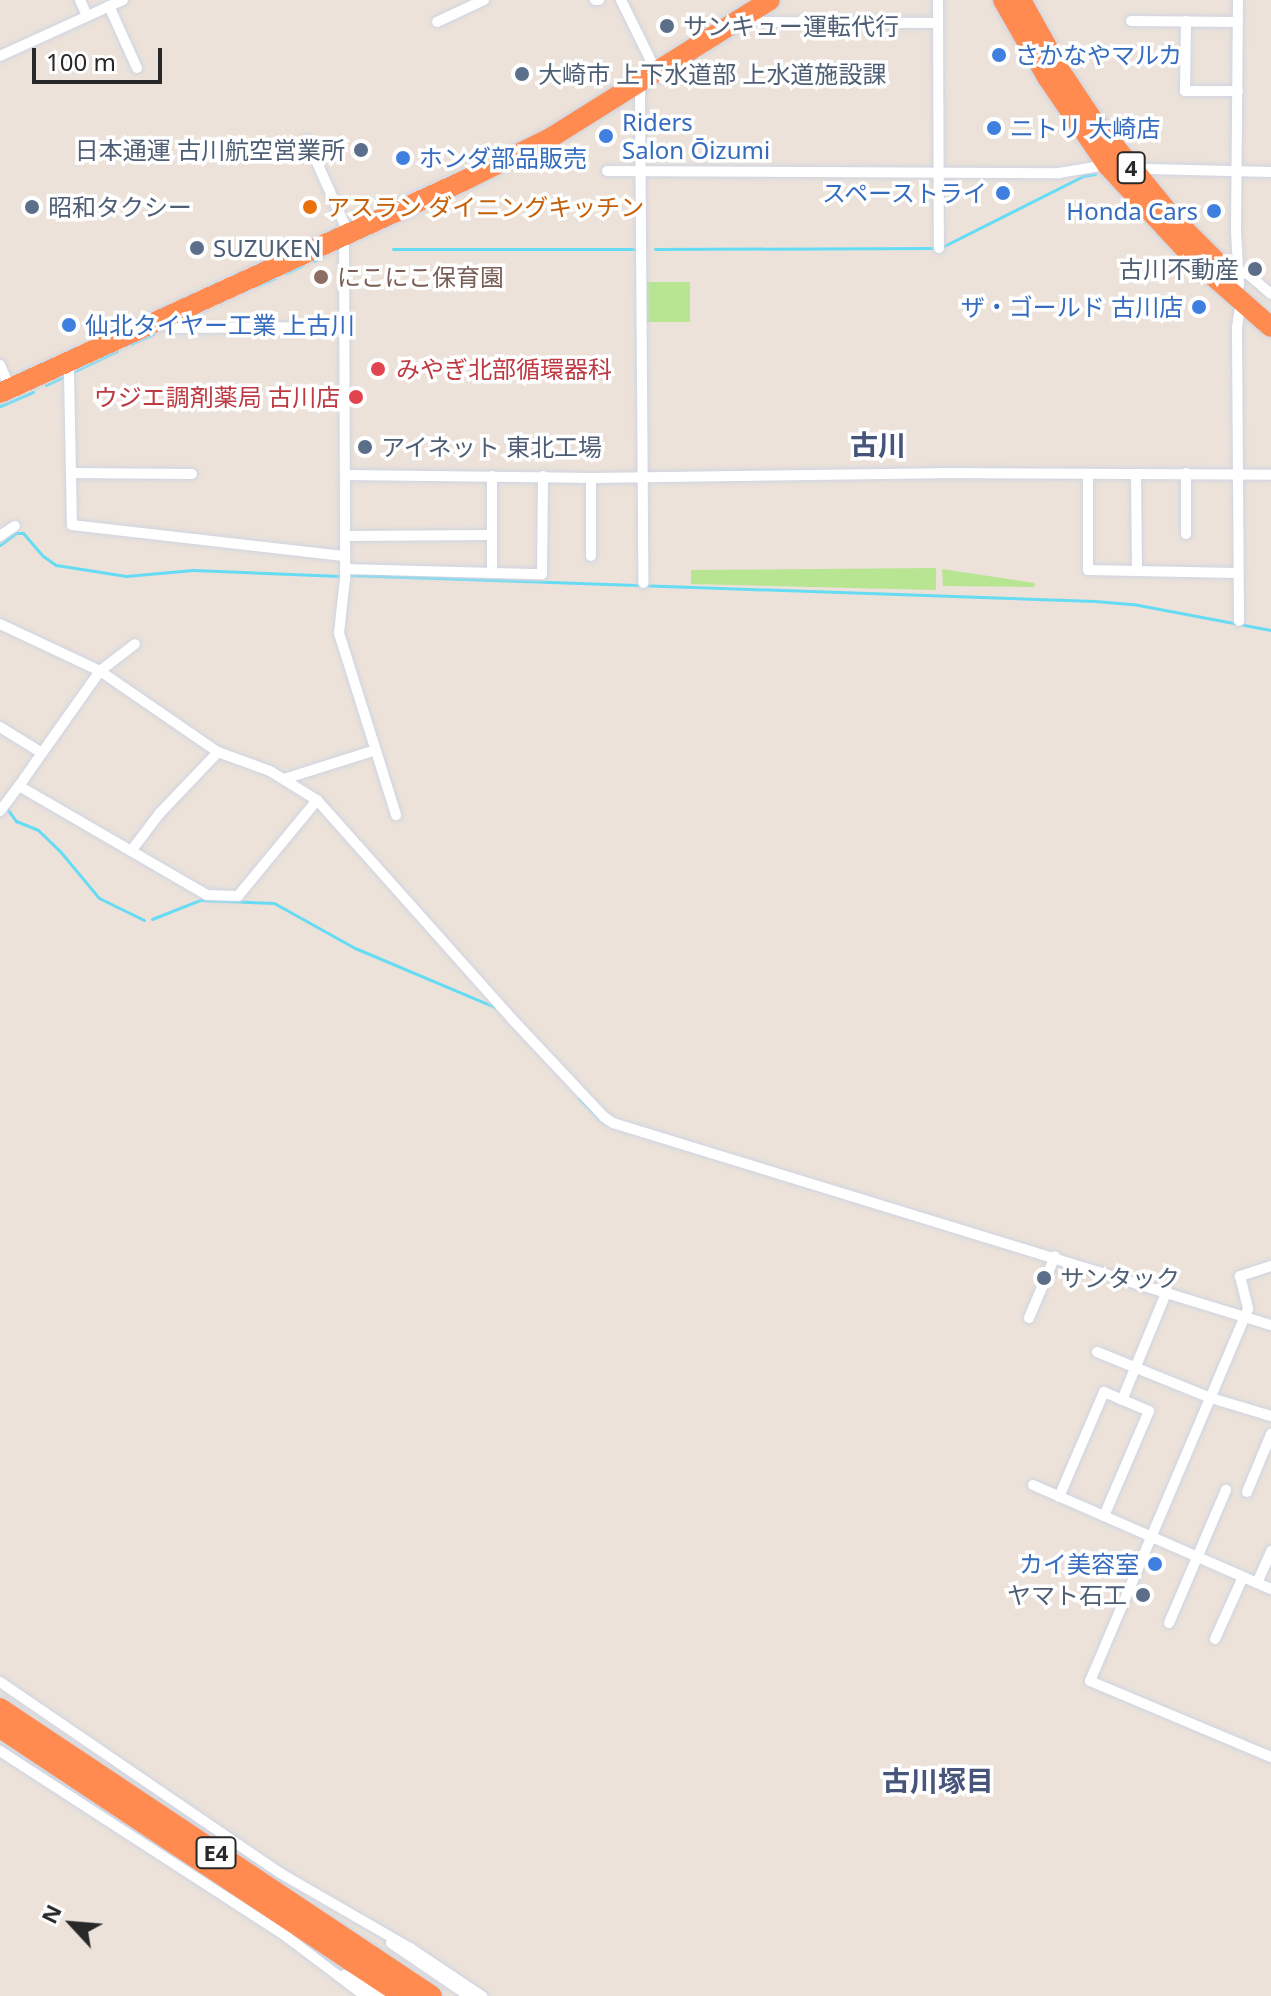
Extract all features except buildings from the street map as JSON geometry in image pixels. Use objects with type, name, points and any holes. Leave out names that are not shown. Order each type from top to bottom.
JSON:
[{"type":"highway","points":[[2,380],[65,364],[344,229],[544,128],[746,8],[770,0]]},
{"type":"highway","name":"4","points":[[1003,0],[1047,77],[1107,165],[1163,229],[1271,312]]},
{"type":"highway","name":"4","points":[[1021,0],[1061,72],[1137,174],[1174,219],[1240,286],[1271,327]]},
{"type":"highway","points":[[2,380],[552,137],[634,88],[746,8]]},
{"type":"highway","name":"E4","points":[[0,1708],[438,1986]]},
{"type":"highway","name":"E4","points":[[0,1728],[404,1996]]},
{"type":"street","points":[[80,0],[87,16]]},
{"type":"street","points":[[0,56],[123,0]]},
{"type":"street","points":[[437,22],[484,0]]},
{"type":"street","points":[[621,0],[652,63]]},
{"type":"street","points":[[938,0],[939,248]]},
{"type":"street","points":[[1238,0],[1236,171],[1240,286],[1237,327],[1236,573],[1239,621]]},
{"type":"street","points":[[109,6],[137,68]]},
{"type":"street","points":[[746,8],[764,22],[938,23]]},
{"type":"street","points":[[1131,21],[1238,22]]},
{"type":"street","points":[[1186,21],[1185,91],[1238,91]]},
{"type":"street","points":[[634,88],[640,93],[643,583]]},
{"type":"street","points":[[307,140],[344,229],[345,573],[339,633],[396,815]]},
{"type":"street","points":[[607,171],[1059,173],[1107,165]]},
{"type":"street","points":[[1137,174],[1148,169],[1271,172]]},
{"type":"street","points":[[1240,286],[1248,274],[1271,294]]},
{"type":"street","points":[[164,318],[171,328],[345,327]]},
{"type":"street","points":[[65,364],[69,371],[72,525],[345,556]]},
{"type":"street","points":[[71,473],[192,474]]},
{"type":"street","points":[[1186,473],[1186,534]]},
{"type":"street","points":[[1136,474],[1137,571]]},
{"type":"street","points":[[345,475],[591,478],[1271,475]]},
{"type":"street","points":[[1088,475],[1088,570],[1236,573]]},
{"type":"street","points":[[492,476],[492,573]]},
{"type":"street","points":[[345,573],[542,574],[543,476]]},
{"type":"street","points":[[591,478],[591,556]]},
{"type":"street","points":[[0,536],[15,526]]},
{"type":"street","points":[[345,536],[492,535]]},
{"type":"street","points":[[0,624],[100,671],[218,752],[284,779],[317,800],[604,1117],[622,1127],[1055,1256],[1271,1325]]},
{"type":"street","points":[[0,811],[100,671],[135,644]]},
{"type":"street","points":[[0,727],[42,753]]},
{"type":"street","points":[[284,779],[376,750]]},
{"type":"street","points":[[131,851],[160,813],[218,752]]},
{"type":"street","points":[[19,786],[197,891],[229,898],[238,896],[317,800]]},
{"type":"street","points":[[1029,1318],[1055,1256]]},
{"type":"street","points":[[1271,1266],[1240,1276],[1248,1309],[1090,1681],[1271,1757]]},
{"type":"street","points":[[1122,1400],[1167,1291]]},
{"type":"street","points":[[1097,1352],[1211,1398],[1271,1416]]},
{"type":"street","points":[[1059,1497],[1104,1392],[1149,1411],[1104,1516]]},
{"type":"street","points":[[1247,1492],[1271,1434]]},
{"type":"street","points":[[1033,1485],[1271,1589]]},
{"type":"street","points":[[1169,1623],[1226,1490]]},
{"type":"street","points":[[1257,1583],[1271,1551]]},
{"type":"street","points":[[1215,1639],[1243,1577]]},
{"type":"street","points":[[0,1682],[280,1873],[482,1996]]},
{"type":"street","points":[[0,1751],[287,1937],[365,1996]]},
{"type":"street","points":[[378,1931],[438,1986],[469,1996]]},
{"type":"street","points":[[328,1968],[351,1977],[380,1996]]},
{"type":"green space","points":[[643,282],[690,282],[690,322],[643,322]]},
{"type":"green space","points":[[936,568],[936,590],[691,584],[691,570]]},
{"type":"green space","points":[[942,569],[1035,583],[1034,587],[943,586]]},
{"type":"waterway","points":[[942,247],[1083,176],[1095,174]]},
{"type":"waterway","points":[[655,249],[935,248]]},
{"type":"waterway","points":[[393,249],[635,249]]},
{"type":"waterway","points":[[314,261],[322,257]]},
{"type":"waterway","points":[[286,273],[301,266]]},
{"type":"waterway","points":[[259,285],[275,278]]},
{"type":"waterway","points":[[131,344],[153,334]]},
{"type":"waterway","points":[[73,372],[117,351]]},
{"type":"waterway","points":[[46,385],[65,376]]},
{"type":"waterway","points":[[0,406],[33,392]]},
{"type":"waterway","points":[[0,545],[16,533],[23,533],[43,556],[56,565],[126,576],[193,570],[340,576]]},
{"type":"waterway","points":[[348,575],[1095,601],[1133,604],[1271,630]]},
{"type":"waterway","points":[[8,810],[16,821],[38,830],[59,850],[99,898],[144,920]]},
{"type":"waterway","points":[[152,919],[200,900],[274,903],[355,948],[495,1007]]},
{"type":"waterway","points":[[579,1098],[602,1121]]},
{"type":"place","name":"サンキュー運転代行","points":[[667,26]]},
{"type":"place","name":"さかなやマルカ","points":[[999,55]]},
{"type":"place","name":"大崎市 上下水道部 上水道施設課","points":[[522,74]]},
{"type":"place","name":"ニトリ 大崎店","points":[[994,128]]},
{"type":"place","name":"Riders Salon Ōizumi","points":[[606,136]]},
{"type":"place","name":"日本通運 古川航空営業所","points":[[361,150]]},
{"type":"place","name":"ホンダ部品販売","points":[[403,158]]},
{"type":"place","name":"スペーストライ","points":[[1003,193]]},
{"type":"place","name":"昭和タクシー","points":[[32,207]]},
{"type":"place","name":"アスラン ダイニングキッチン","points":[[310,207]]},
{"type":"place","name":"Honda Cars","points":[[1214,211]]},
{"type":"place","name":"SUZUKEN","points":[[197,248]]},
{"type":"place","name":"古川不動産","points":[[1255,269]]},
{"type":"place","name":"にこにこ保育園","points":[[321,277]]},
{"type":"place","name":"ザ・ゴールド 古川店","points":[[1199,307]]},
{"type":"place","name":"仙北タイヤー工業 上古川","points":[[69,325]]},
{"type":"place","name":"みやぎ北部循環器科","points":[[378,369]]},
{"type":"place","name":"ウジエ調剤薬局 古川店","points":[[356,397]]},
{"type":"place","name":"アイネット 東北工場","points":[[365,447]]},
{"type":"place","name":"サンタック","points":[[1044,1278]]},
{"type":"place","name":"カイ美容室","points":[[1155,1564]]},
{"type":"place","name":"ヤマト石工","points":[[1143,1595]]},
{"type":"district","name":"古川","points":[[878,444]]},
{"type":"district","name":"古川塚目","points":[[938,1780]]}]
